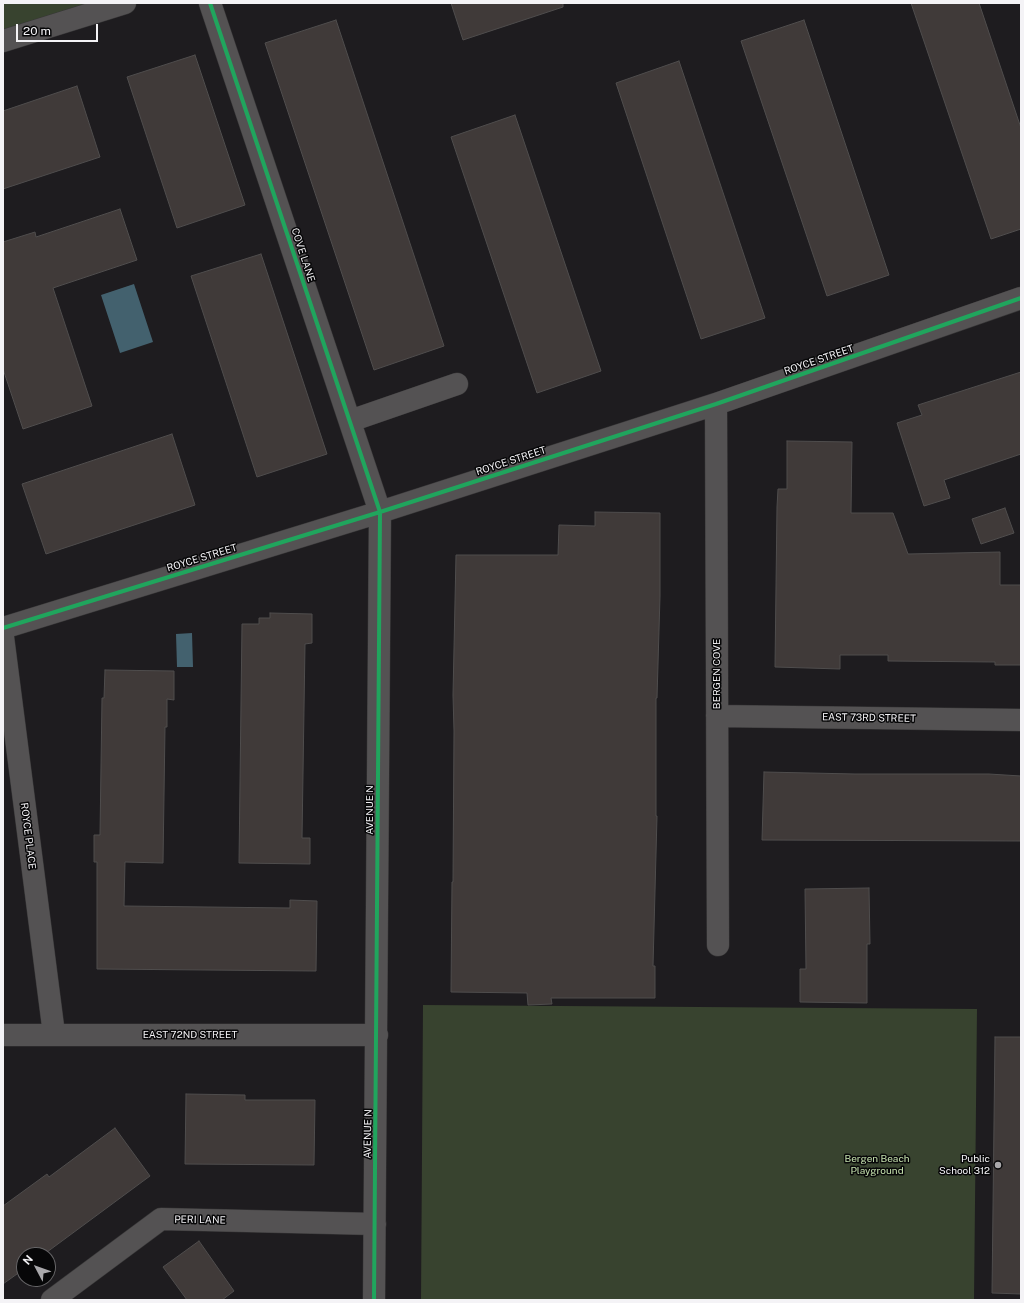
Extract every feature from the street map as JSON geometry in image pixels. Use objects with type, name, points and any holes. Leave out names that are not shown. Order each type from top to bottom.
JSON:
[{"type":"street","points":[[3,41],[125,3]]},
{"type":"street","name":"COVE LANE","points":[[210,3],[380,512]]},
{"type":"street","name":"ROYCE STREET","points":[[3,628],[380,512],[716,404],[1021,298]]},
{"type":"street","points":[[350,421],[457,384]]},
{"type":"street","name":"BERGEN COVE","points":[[716,404],[718,945]]},
{"type":"street","name":"AVENUE N","points":[[374,1300],[380,512]]},
{"type":"street","name":"ROYCE PLACE","points":[[3,637],[54,1034]]},
{"type":"street","name":"EAST 73RD STREET","points":[[717,716],[1021,720]]},
{"type":"street","name":"EAST 72ND STREET","points":[[3,1035],[377,1036]]},
{"type":"street","name":"PERI LANE","points":[[52,1300],[161,1219],[375,1224]]},
{"type":"green space","points":[[3,3],[132,3],[3,46]]},
{"type":"green space","name":"Bergen Beach Playground","points":[[423,1005],[977,1009],[974,1300],[421,1300]]},
{"type":"water","points":[[134,284],[153,342],[120,353],[101,295]]},
{"type":"water","points":[[192,633],[193,667],[177,667],[176,634]]},
{"type":"building","points":[[451,3],[563,3],[563,7],[463,40]]},
{"type":"building","points":[[911,3],[979,3],[1021,128],[1021,229],[991,239]]},
{"type":"building","points":[[336,20],[444,346],[374,370],[265,43]]},
{"type":"building","points":[[804,20],[889,275],[827,296],[741,41]]},
{"type":"building","points":[[195,55],[245,205],[177,228],[127,77]]},
{"type":"building","points":[[679,61],[765,318],[701,339],[616,83]]},
{"type":"building","points":[[77,86],[100,157],[3,189],[3,111]]},
{"type":"building","points":[[515,115],[601,371],[537,393],[451,137]]},
{"type":"building","points":[[120,209],[137,260],[53,288],[92,406],[23,429],[3,369],[3,242],[35,232],[36,237]]},
{"type":"building","points":[[261,254],[327,454],[257,477],[191,276]]},
{"type":"building","points":[[1021,372],[1021,454],[944,480],[950,498],[924,506],[897,423],[922,415],[918,405]]},
{"type":"building","points":[[172,434],[195,505],[46,554],[22,484]]},
{"type":"building","points":[[787,441],[852,442],[851,513],[893,513],[908,554],[1000,552],[1000,585],[1021,585],[1021,665],[995,665],[995,662],[888,661],[888,655],[840,655],[840,669],[775,667],[777,507],[778,489],[787,489]]},
{"type":"building","points":[[1005,508],[1014,533],[981,544],[972,519]]},
{"type":"building","points":[[595,512],[660,513],[660,596],[656,698],[657,816],[653,966],[655,966],[655,998],[551,998],[552,1004],[528,1005],[527,993],[451,992],[453,882],[453,695],[456,555],[558,555],[559,525],[595,526]]},
{"type":"building","points":[[270,613],[312,614],[312,643],[305,644],[302,838],[310,838],[310,864],[239,863],[242,624],[259,624],[259,618],[270,618]]},
{"type":"building","points":[[105,670],[174,671],[174,700],[167,699],[167,727],[165,727],[163,863],[125,862],[124,906],[290,908],[290,900],[317,901],[316,971],[97,969],[97,862],[94,862],[94,835],[100,835],[102,698],[104,698]]},
{"type":"building","points":[[764,772],[989,774],[1021,776],[1021,841],[762,840]]},
{"type":"building","points":[[869,888],[870,944],[867,944],[867,1003],[800,1002],[800,969],[806,969],[805,889]]},
{"type":"building","points":[[995,1037],[1021,1037],[1021,1294],[992,1293]]},
{"type":"building","points":[[186,1094],[245,1095],[245,1100],[315,1100],[314,1165],[185,1164]]},
{"type":"building","points":[[115,1128],[150,1176],[54,1247],[16,1247],[16,1275],[3,1284],[3,1206],[47,1174],[49,1177]]},
{"type":"building","points":[[199,1241],[234,1291],[222,1300],[187,1300],[163,1267]]},
{"type":"cycle path","points":[[210,3],[380,512],[374,1300]]},
{"type":"cycle path","points":[[3,628],[380,512],[716,404],[1021,298]]},
{"type":"place","name":"Public School 312","points":[[998,1165]]}]
